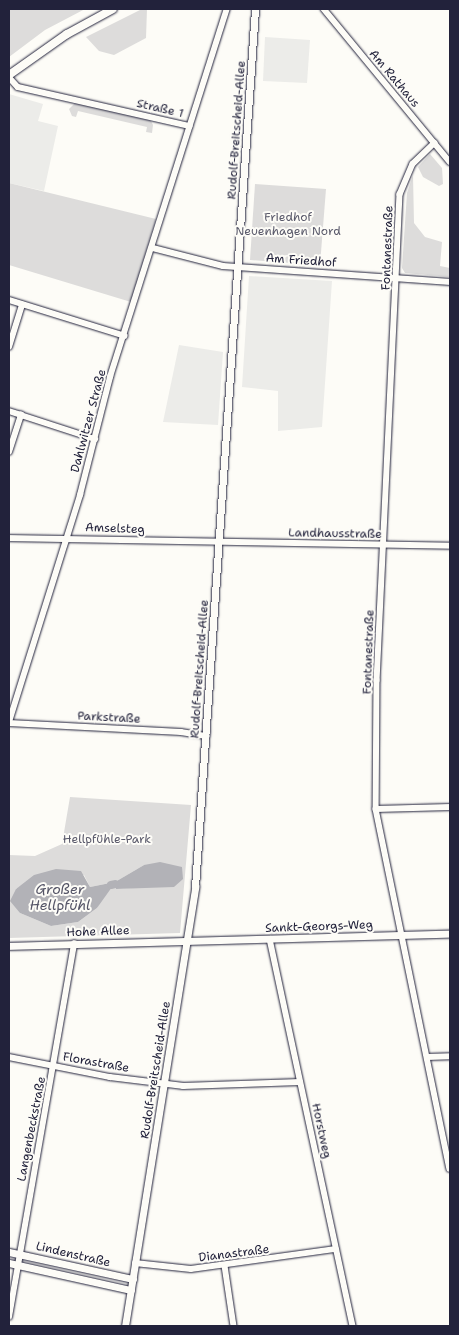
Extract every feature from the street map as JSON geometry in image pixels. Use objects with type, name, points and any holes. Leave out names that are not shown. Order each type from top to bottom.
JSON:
[{"type":"main road","points":[[9,76],[67,34],[113,9]]},
{"type":"street","name":"Straße 1","points":[[9,76],[18,86],[190,126],[227,9]]},
{"type":"street","name":"Rudolf-Breitscheid-Allee","points":[[124,1326],[189,941],[207,736],[255,9]]},
{"type":"street","name":"Am Rathaus","points":[[324,9],[450,162]]},
{"type":"street","name":"Dahlwitzer Straße","points":[[9,723],[67,538],[95,439],[107,385],[125,336],[190,126]]},
{"type":"street","name":"Fontanestraße","points":[[435,143],[413,164],[402,186],[395,277],[397,284],[377,680],[376,809],[450,1168]]},
{"type":"street","name":"Am Friedhof","points":[[153,248],[239,267],[450,282]]},
{"type":"street","points":[[9,300],[125,336]]},
{"type":"street","points":[[9,347],[22,304]]},
{"type":"street","points":[[9,411],[95,439]]},
{"type":"street","points":[[9,452],[10,444],[21,415]]},
{"type":"street","name":"Amselsteg","points":[[9,538],[220,543]]},
{"type":"street","name":"Landhausstraße","points":[[220,543],[450,546]]},
{"type":"street","name":"Parkstraße","points":[[9,723],[181,732],[207,736]]},
{"type":"street","points":[[376,809],[450,807]]},
{"type":"street","name":"Sankt-Georgs-Weg","points":[[189,941],[450,934]]},
{"type":"street","name":"Horstweg","points":[[270,939],[353,1326]]},
{"type":"street","name":"Hohe Allee","points":[[9,946],[189,941]]},
{"type":"street","name":"Langenbeckstraße","points":[[9,1317],[74,944]]},
{"type":"street","points":[[427,1058],[450,1056]]},
{"type":"street","name":"Florastraße","points":[[9,1057],[165,1085],[300,1082]]},
{"type":"street","name":"Dianastraße","points":[[135,1262],[183,1269],[225,1266],[336,1249]]},
{"type":"street","name":"Lindenstraße","points":[[9,1252],[133,1279]]},
{"type":"street","name":"Lindenstraße","points":[[9,1263],[131,1290]]},
{"type":"street","points":[[225,1266],[234,1326]]},
{"type":"shaded area","points":[[265,37],[310,40],[307,83],[263,81]]},
{"type":"shaded area","points":[[9,94],[43,104],[38,121],[58,126],[44,191],[9,183]]},
{"type":"shaded area","points":[[249,276],[332,281],[322,427],[278,431],[278,391],[242,387]]},
{"type":"shaded area","points":[[179,345],[223,352],[218,425],[163,422]]},
{"type":"green space","points":[[9,9],[85,9],[45,30],[9,57]]},
{"type":"green space","points":[[142,9],[147,9],[146,38],[114,55],[99,51],[86,37]]},
{"type":"green space","points":[[76,102],[150,119],[153,125],[152,133],[146,132],[147,127],[78,111],[76,117],[72,116],[69,109]]},
{"type":"green space","points":[[430,154],[442,168],[443,184],[439,186],[423,177],[418,167]]},
{"type":"green space","points":[[413,175],[414,223],[425,237],[442,242],[440,266],[450,268],[450,277],[405,273],[402,268],[407,193]]},
{"type":"green space","points":[[9,183],[156,219],[131,302],[9,265]]},
{"type":"green space","name":"Friedhof Neuenhagen Nord","points":[[255,184],[326,189],[320,265],[250,260]]},
{"type":"green space","name":"Hellpfühle-Park","points":[[70,797],[191,805],[180,933],[9,938],[9,855],[35,856],[62,844]],"holes":[[[144,865],[148,887],[116,889],[115,882]],[[84,875],[90,887],[110,883],[97,908],[78,922],[51,926],[20,913],[16,889],[24,884]]]},
{"type":"water","points":[[160,862],[182,867],[183,879],[174,887],[116,889],[115,882],[144,865]]},
{"type":"water","name":"Großer Hellpfühl","points":[[56,869],[81,871],[90,887],[110,883],[112,887],[97,908],[78,922],[51,926],[20,913],[10,901],[16,889],[34,875]]},
{"type":"waterway","points":[[111,885],[115,884]]}]
